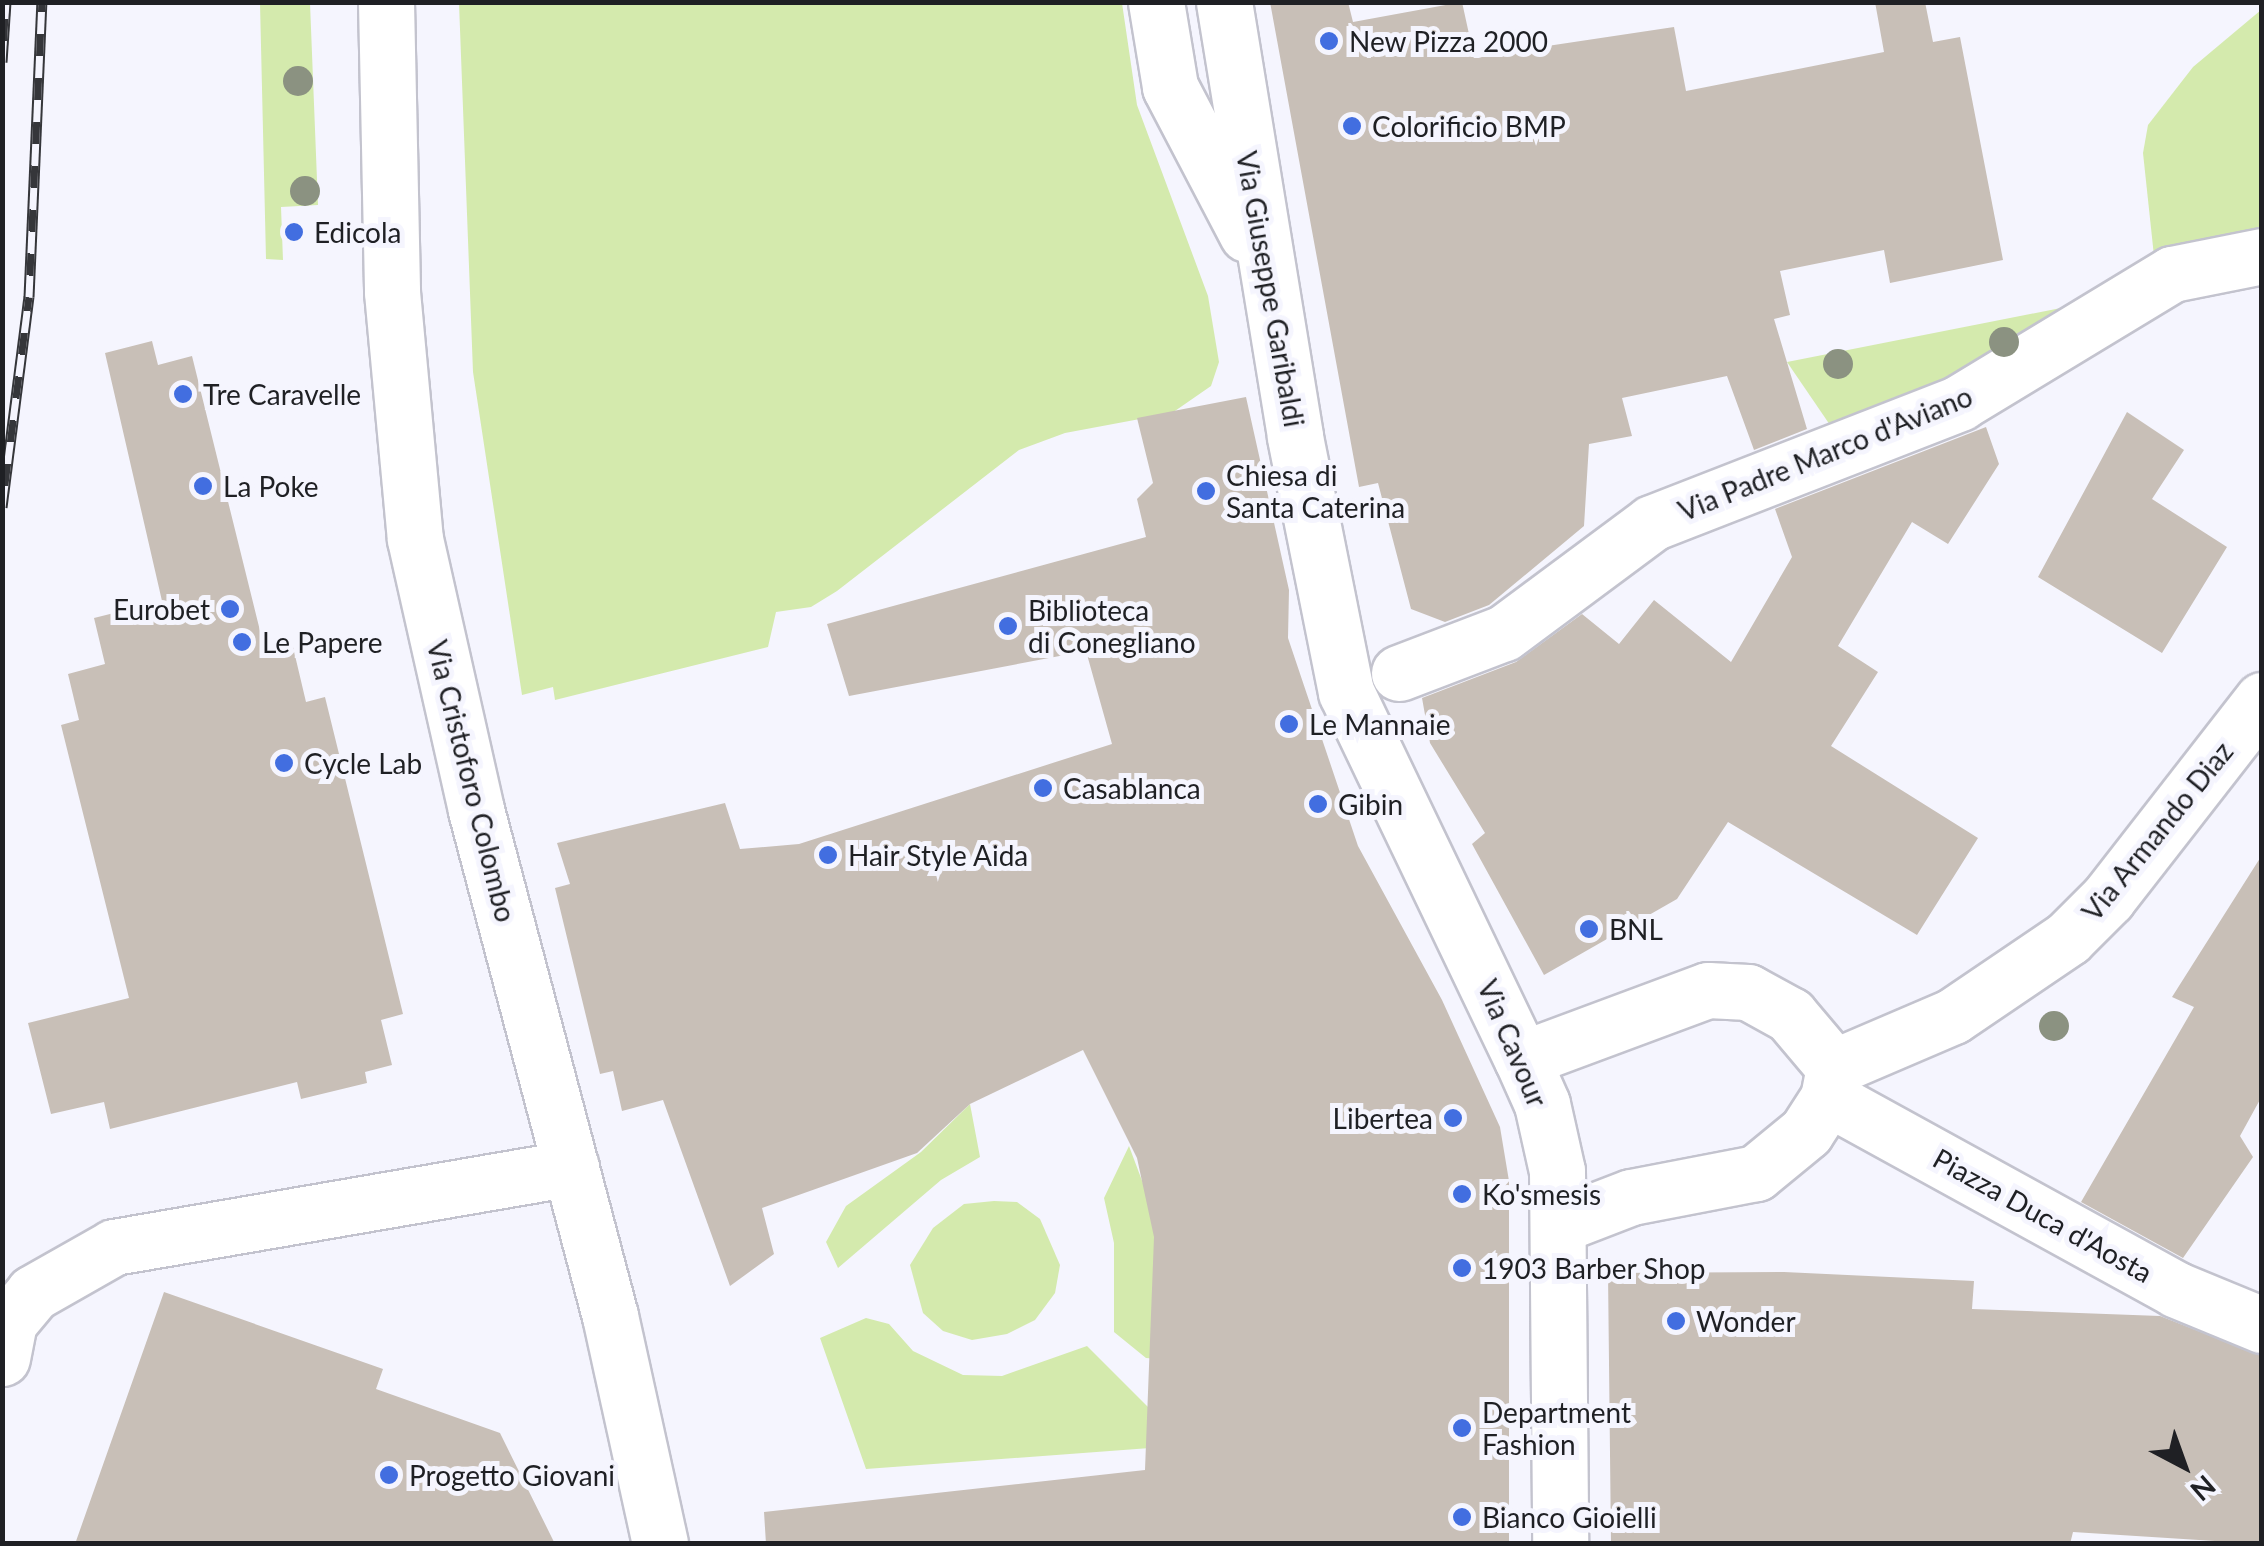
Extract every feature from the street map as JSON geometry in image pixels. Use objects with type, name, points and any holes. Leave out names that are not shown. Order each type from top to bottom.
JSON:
[{"type":"street","name":"Via Cristoforo Colombo","points":[[386,2],[392,292],[415,539],[472,796],[571,1168],[660,1544]]},
{"type":"street","points":[[1156,2],[1170,88],[1266,267]]},
{"type":"street","name":"Via Giuseppe Garibaldi","points":[[1224,2],[1266,267],[1346,692]]},
{"type":"street","name":"Via Padre Marco d'Aviano","points":[[1399,673],[1504,633],[1652,523],[1959,403],[2172,274],[2262,256]]},
{"type":"street","name":"Via Cavour","points":[[1346,692],[1542,1104],[1561,1224],[1560,1544]]},
{"type":"street","name":"Via Armando Diaz","points":[[1831,1082],[1953,1016],[2068,938],[2108,898],[2262,700]]},
{"type":"street","name":"Piazza Duca d'Aosta","points":[[1522,1058],[1708,990],[1748,992],[1790,1015],[1831,1082],[2177,1290],[2262,1325]]},
{"type":"street","points":[[1561,1224],[1631,1197],[1756,1173],[1806,1132],[1831,1082]]},
{"type":"street","points":[[5,1338],[33,1293],[114,1247],[571,1168]]},
{"type":"green space","points":[[260,3],[310,3],[318,205],[281,207],[283,260],[266,259]]},
{"type":"green space","points":[[459,3],[1122,3],[1137,105],[1208,296],[1219,362],[1211,386],[1172,413],[1065,433],[1019,450],[837,591],[811,607],[776,612],[768,647],[555,700],[553,687],[522,695],[473,372]]},
{"type":"green space","points":[[2261,10],[2261,236],[2154,256],[2143,153],[2148,125],[2193,67]]},
{"type":"green space","points":[[2091,302],[2024,348],[1830,425],[1787,362]]},
{"type":"green space","points":[[970,1104],[980,1157],[941,1180],[838,1268],[826,1242],[846,1206],[921,1152]]},
{"type":"green space","points":[[1129,1146],[1162,1234],[1159,1359],[1146,1358],[1114,1332],[1114,1243],[1104,1198]]},
{"type":"green space","points":[[1017,1202],[1040,1219],[1060,1265],[1055,1293],[1035,1320],[1007,1334],[972,1340],[943,1331],[923,1313],[910,1265],[933,1228],[964,1204]]},
{"type":"green space","points":[[866,1318],[889,1324],[913,1351],[963,1375],[1002,1376],[1087,1346],[1151,1410],[1150,1448],[866,1469],[820,1338]]},
{"type":"building","points":[[1270,2],[1348,2],[1353,22],[1462,2],[1474,57],[1674,27],[1686,91],[1884,52],[1875,2],[1925,2],[1933,42],[1960,37],[2003,260],[1890,283],[1884,250],[1780,271],[1790,315],[1774,319],[1807,429],[1754,450],[1727,376],[1622,398],[1632,436],[1589,444],[1584,526],[1489,605],[1445,622],[1411,609],[1378,483],[1359,487]]},
{"type":"building","points":[[152,341],[158,365],[192,356],[266,655],[293,647],[306,702],[325,697],[403,1014],[381,1020],[392,1065],[365,1072],[367,1083],[301,1099],[297,1082],[110,1129],[104,1102],[51,1114],[28,1023],[129,998],[61,725],[79,720],[68,674],[105,664],[94,618],[162,601],[105,353]]},
{"type":"building","points":[[1246,397],[1289,590],[1288,638],[1358,846],[1442,1000],[1500,1127],[1509,1181],[1509,1544],[766,1544],[764,1512],[1145,1470],[1154,1237],[1137,1158],[1083,1050],[970,1104],[917,1153],[762,1208],[774,1254],[730,1286],[663,1100],[622,1111],[613,1071],[600,1074],[555,888],[570,884],[557,843],[725,803],[740,849],[799,844],[1112,744],[1086,651],[849,696],[827,624],[1146,537],[1137,499],[1153,483],[1137,418]]},
{"type":"building","points":[[2127,412],[2184,450],[2152,499],[2227,547],[2162,653],[2038,577]]},
{"type":"building","points":[[1986,427],[1999,464],[1948,544],[1912,522],[1838,646],[1878,672],[1831,746],[1978,838],[1917,935],[1728,822],[1677,899],[1544,975],[1472,844],[1485,833],[1430,743],[1422,698],[1516,662],[1582,614],[1619,644],[1654,600],[1731,662],[1792,557],[1775,509]]},
{"type":"building","points":[[2262,855],[2262,1096],[2240,1136],[2253,1157],[2183,1258],[2081,1202],[2194,1007],[2172,997]]},
{"type":"building","points":[[1784,1272],[1974,1281],[1972,1309],[2160,1316],[2262,1356],[2262,1544],[2073,1532],[2070,1544],[1611,1544],[1608,1273]]},
{"type":"building","points":[[164,1292],[383,1369],[376,1389],[500,1433],[555,1544],[75,1544]]},
{"type":"railway","points":[[2,62],[6,2]]},
{"type":"railway","points":[[2,507],[29,297],[42,2]]},
{"type":"place","name":"New Pizza 2000","points":[[1329,41]]},
{"type":"place","name":"Colorificio BMP","points":[[1352,126]]},
{"type":"place","name":"Edicola","points":[[294,232]]},
{"type":"place","name":"Tre Caravelle","points":[[183,394]]},
{"type":"place","name":"La Poke","points":[[203,486]]},
{"type":"place","name":"Chiesa di Santa Caterina","points":[[1206,491]]},
{"type":"place","name":"Eurobet","points":[[230,609]]},
{"type":"place","name":"Biblioteca di Conegliano","points":[[1008,626]]},
{"type":"place","name":"Le Papere","points":[[242,642]]},
{"type":"place","name":"Le Mannaie","points":[[1289,724]]},
{"type":"place","name":"Cycle Lab","points":[[284,763]]},
{"type":"place","name":"Casablanca","points":[[1043,788]]},
{"type":"place","name":"Gibin","points":[[1318,804]]},
{"type":"place","name":"Hair Style Aida","points":[[828,855]]},
{"type":"place","name":"BNL","points":[[1589,929]]},
{"type":"place","name":"Libertea","points":[[1453,1118]]},
{"type":"place","name":"Ko'smesis","points":[[1462,1194]]},
{"type":"place","name":"1903 Barber Shop","points":[[1462,1268]]},
{"type":"place","name":"Wonder","points":[[1676,1321]]},
{"type":"place","name":"Department Fashion","points":[[1462,1428]]},
{"type":"place","name":"Progetto Giovani","points":[[389,1475]]},
{"type":"place","name":"Bianco Gioielli","points":[[1462,1517]]}]
